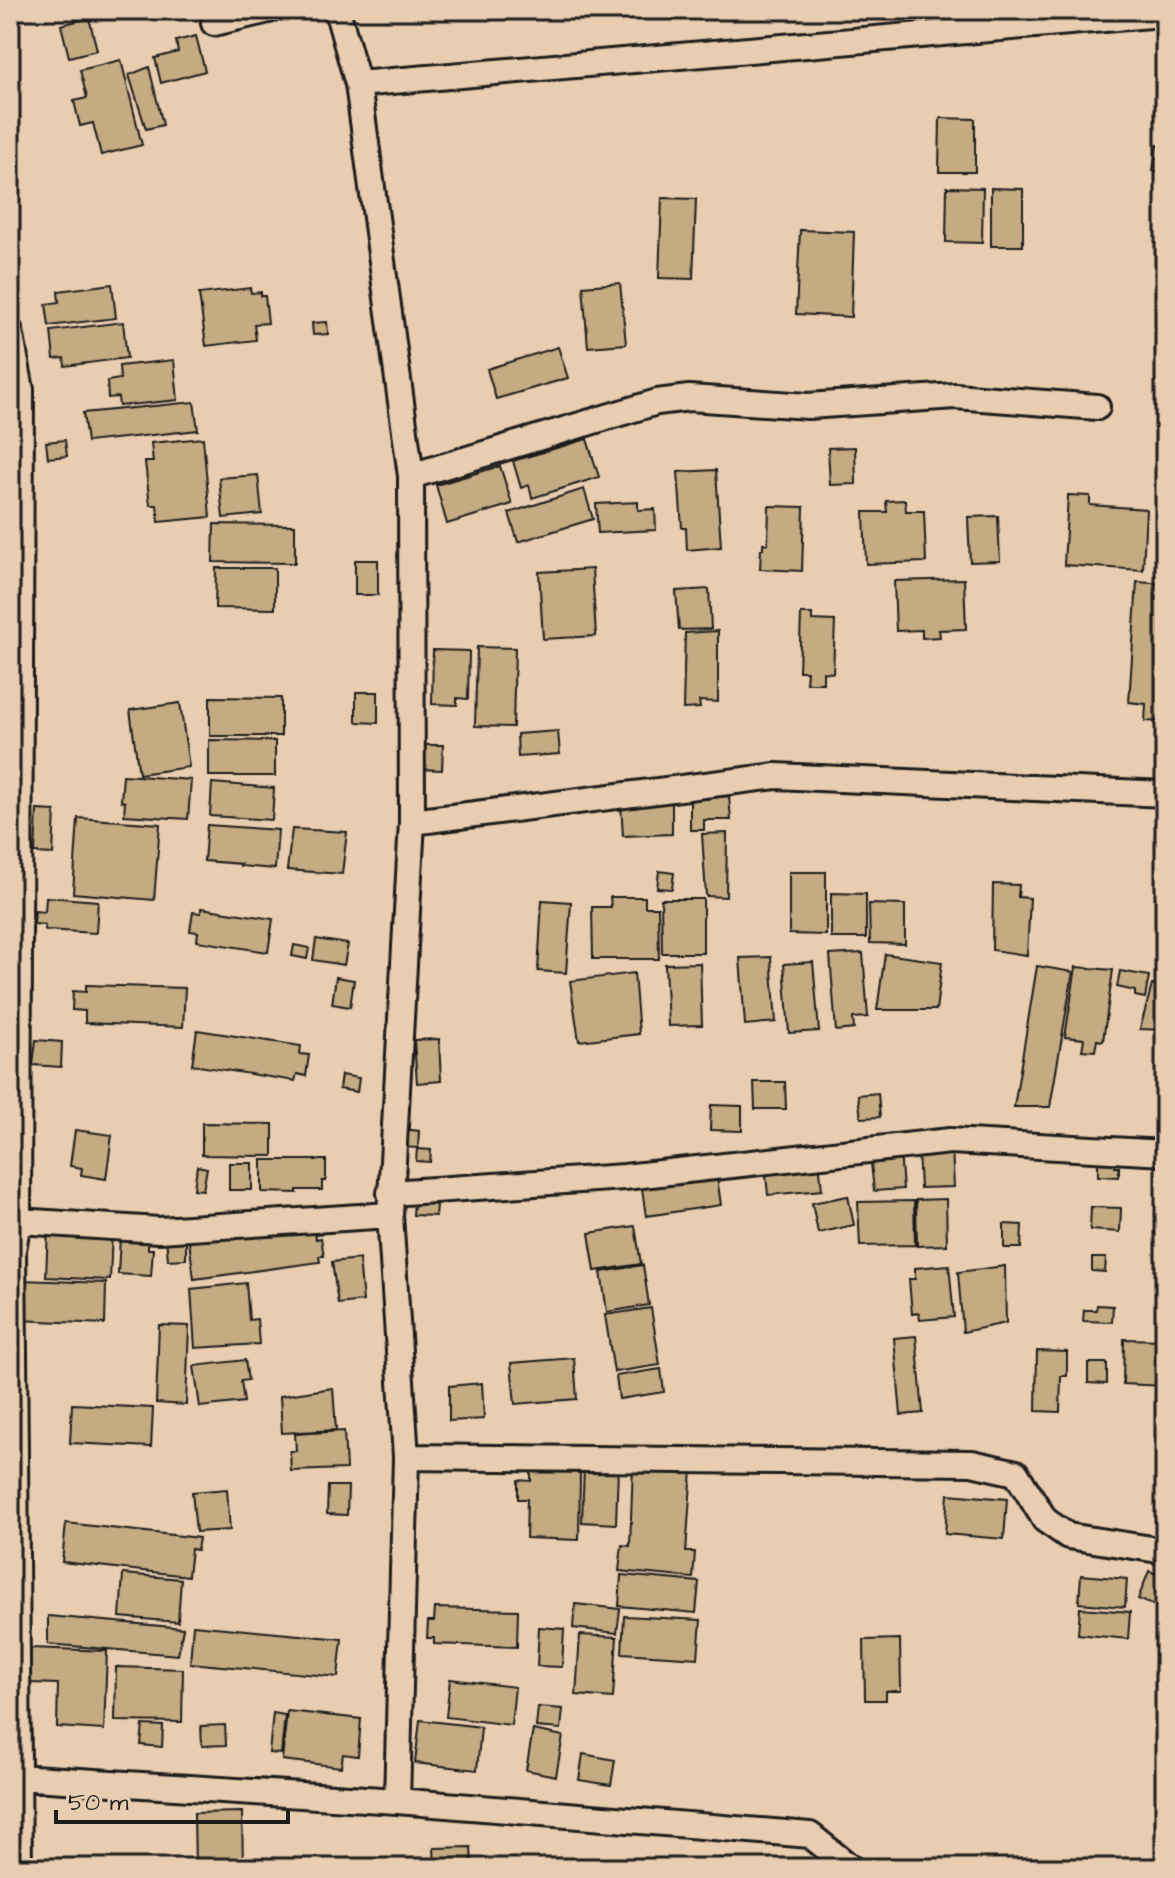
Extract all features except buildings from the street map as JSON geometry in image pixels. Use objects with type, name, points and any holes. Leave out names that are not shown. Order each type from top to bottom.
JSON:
[{"type":"street","points":[[214,23],[269,10]]},
{"type":"street","points":[[337,10],[358,84],[411,476],[412,822],[390,1204],[406,1457],[397,1801]]},
{"type":"street","points":[[358,84],[1162,14]]},
{"type":"street","points":[[10,331],[21,390],[18,1221],[12,1250],[19,1868]]},
{"type":"street","points":[[411,476],[657,402],[679,399],[808,406],[955,396],[1097,407]]},
{"type":"street","points":[[412,822],[776,776],[1165,794]]},
{"type":"street","points":[[18,1221],[159,1230],[950,1141],[1165,1153]]},
{"type":"street","points":[[406,1457],[972,1463],[1016,1473],[1045,1520],[1068,1536],[1165,1551]]},
{"type":"street","points":[[17,1777],[397,1801],[810,1835],[851,1868]]}]
